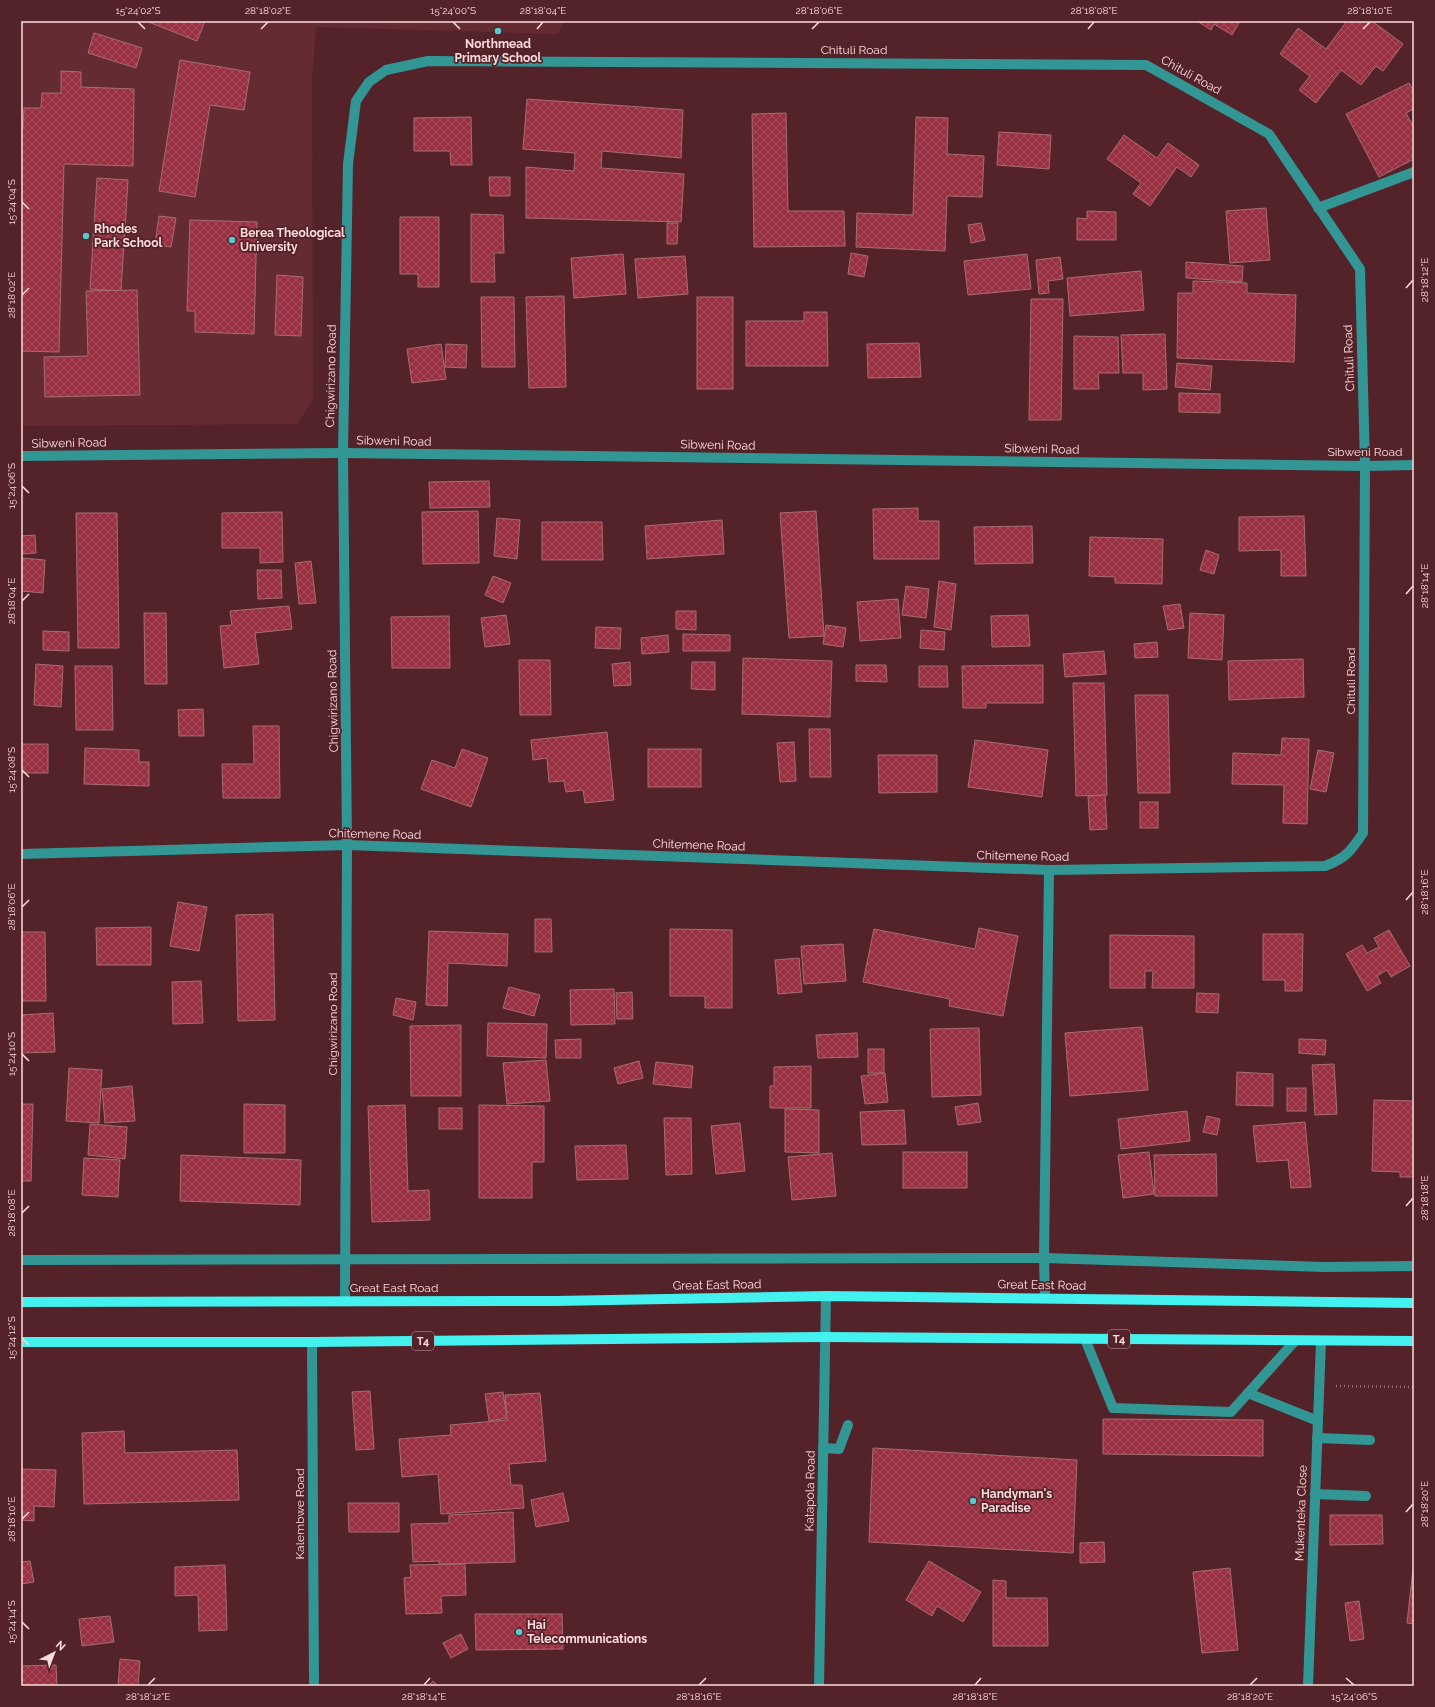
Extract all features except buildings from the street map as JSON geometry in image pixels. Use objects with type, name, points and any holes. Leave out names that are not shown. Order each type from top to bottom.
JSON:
[{"type":"main road","name":"Great East Road","points":[[21,1302],[555,1301],[826,1296],[1414,1303]]},
{"type":"main road","name":"T4","points":[[21,1342],[312,1342],[825,1337],[1294,1342],[1321,1340],[1414,1341]]},
{"type":"street","name":"Chituli Road","points":[[356,101],[369,82],[386,70],[428,61],[1146,65],[1269,134],[1360,269],[1365,466],[1363,833]]},
{"type":"street","name":"Chigwirizano Road","points":[[345,1301],[347,845],[343,453],[348,164],[356,101]]},
{"type":"street","points":[[1318,208],[1414,172]]},
{"type":"street","name":"Sibweni Road","points":[[21,456],[343,453],[1365,466],[1414,465]]},
{"type":"street","name":"Chitemene Road","points":[[21,854],[347,845],[1049,870],[1325,866],[1340,861],[1352,849],[1363,833]]},
{"type":"street","points":[[1045,1298],[1044,1258],[1049,870]]},
{"type":"street","points":[[21,1260],[345,1261],[1044,1258],[1325,1266],[1414,1266]]},
{"type":"street","name":"Katapola Road","points":[[819,1686],[826,1296]]},
{"type":"street","points":[[1085,1339],[1113,1408],[1231,1412],[1294,1342]]},
{"type":"street","name":"Mukenteka Close","points":[[1308,1686],[1321,1340]]},
{"type":"street","name":"Kalembwe Road","points":[[312,1342],[314,1686]]},
{"type":"street","points":[[1248,1393],[1318,1421]]},
{"type":"street","points":[[824,1448],[839,1449],[848,1425]]},
{"type":"street","points":[[1317,1438],[1370,1440]]},
{"type":"street","points":[[1315,1494],[1366,1496]]},
{"type":"path","points":[[1319,1385],[1414,1387]]},
{"type":"shaded area","points":[[21,21],[564,21],[558,34],[316,27],[312,79],[313,400],[297,424],[21,426]]},
{"type":"place","name":"Northmead Primary School","points":[[498,31]]},
{"type":"place","name":"Rhodes Park School","points":[[86,236]]},
{"type":"place","name":"Berea Theological University","points":[[232,240]]},
{"type":"place","name":"Handyman's Paradise","points":[[973,1501]]},
{"type":"place","name":"Hai Telecommunications","points":[[519,1632]]}]
